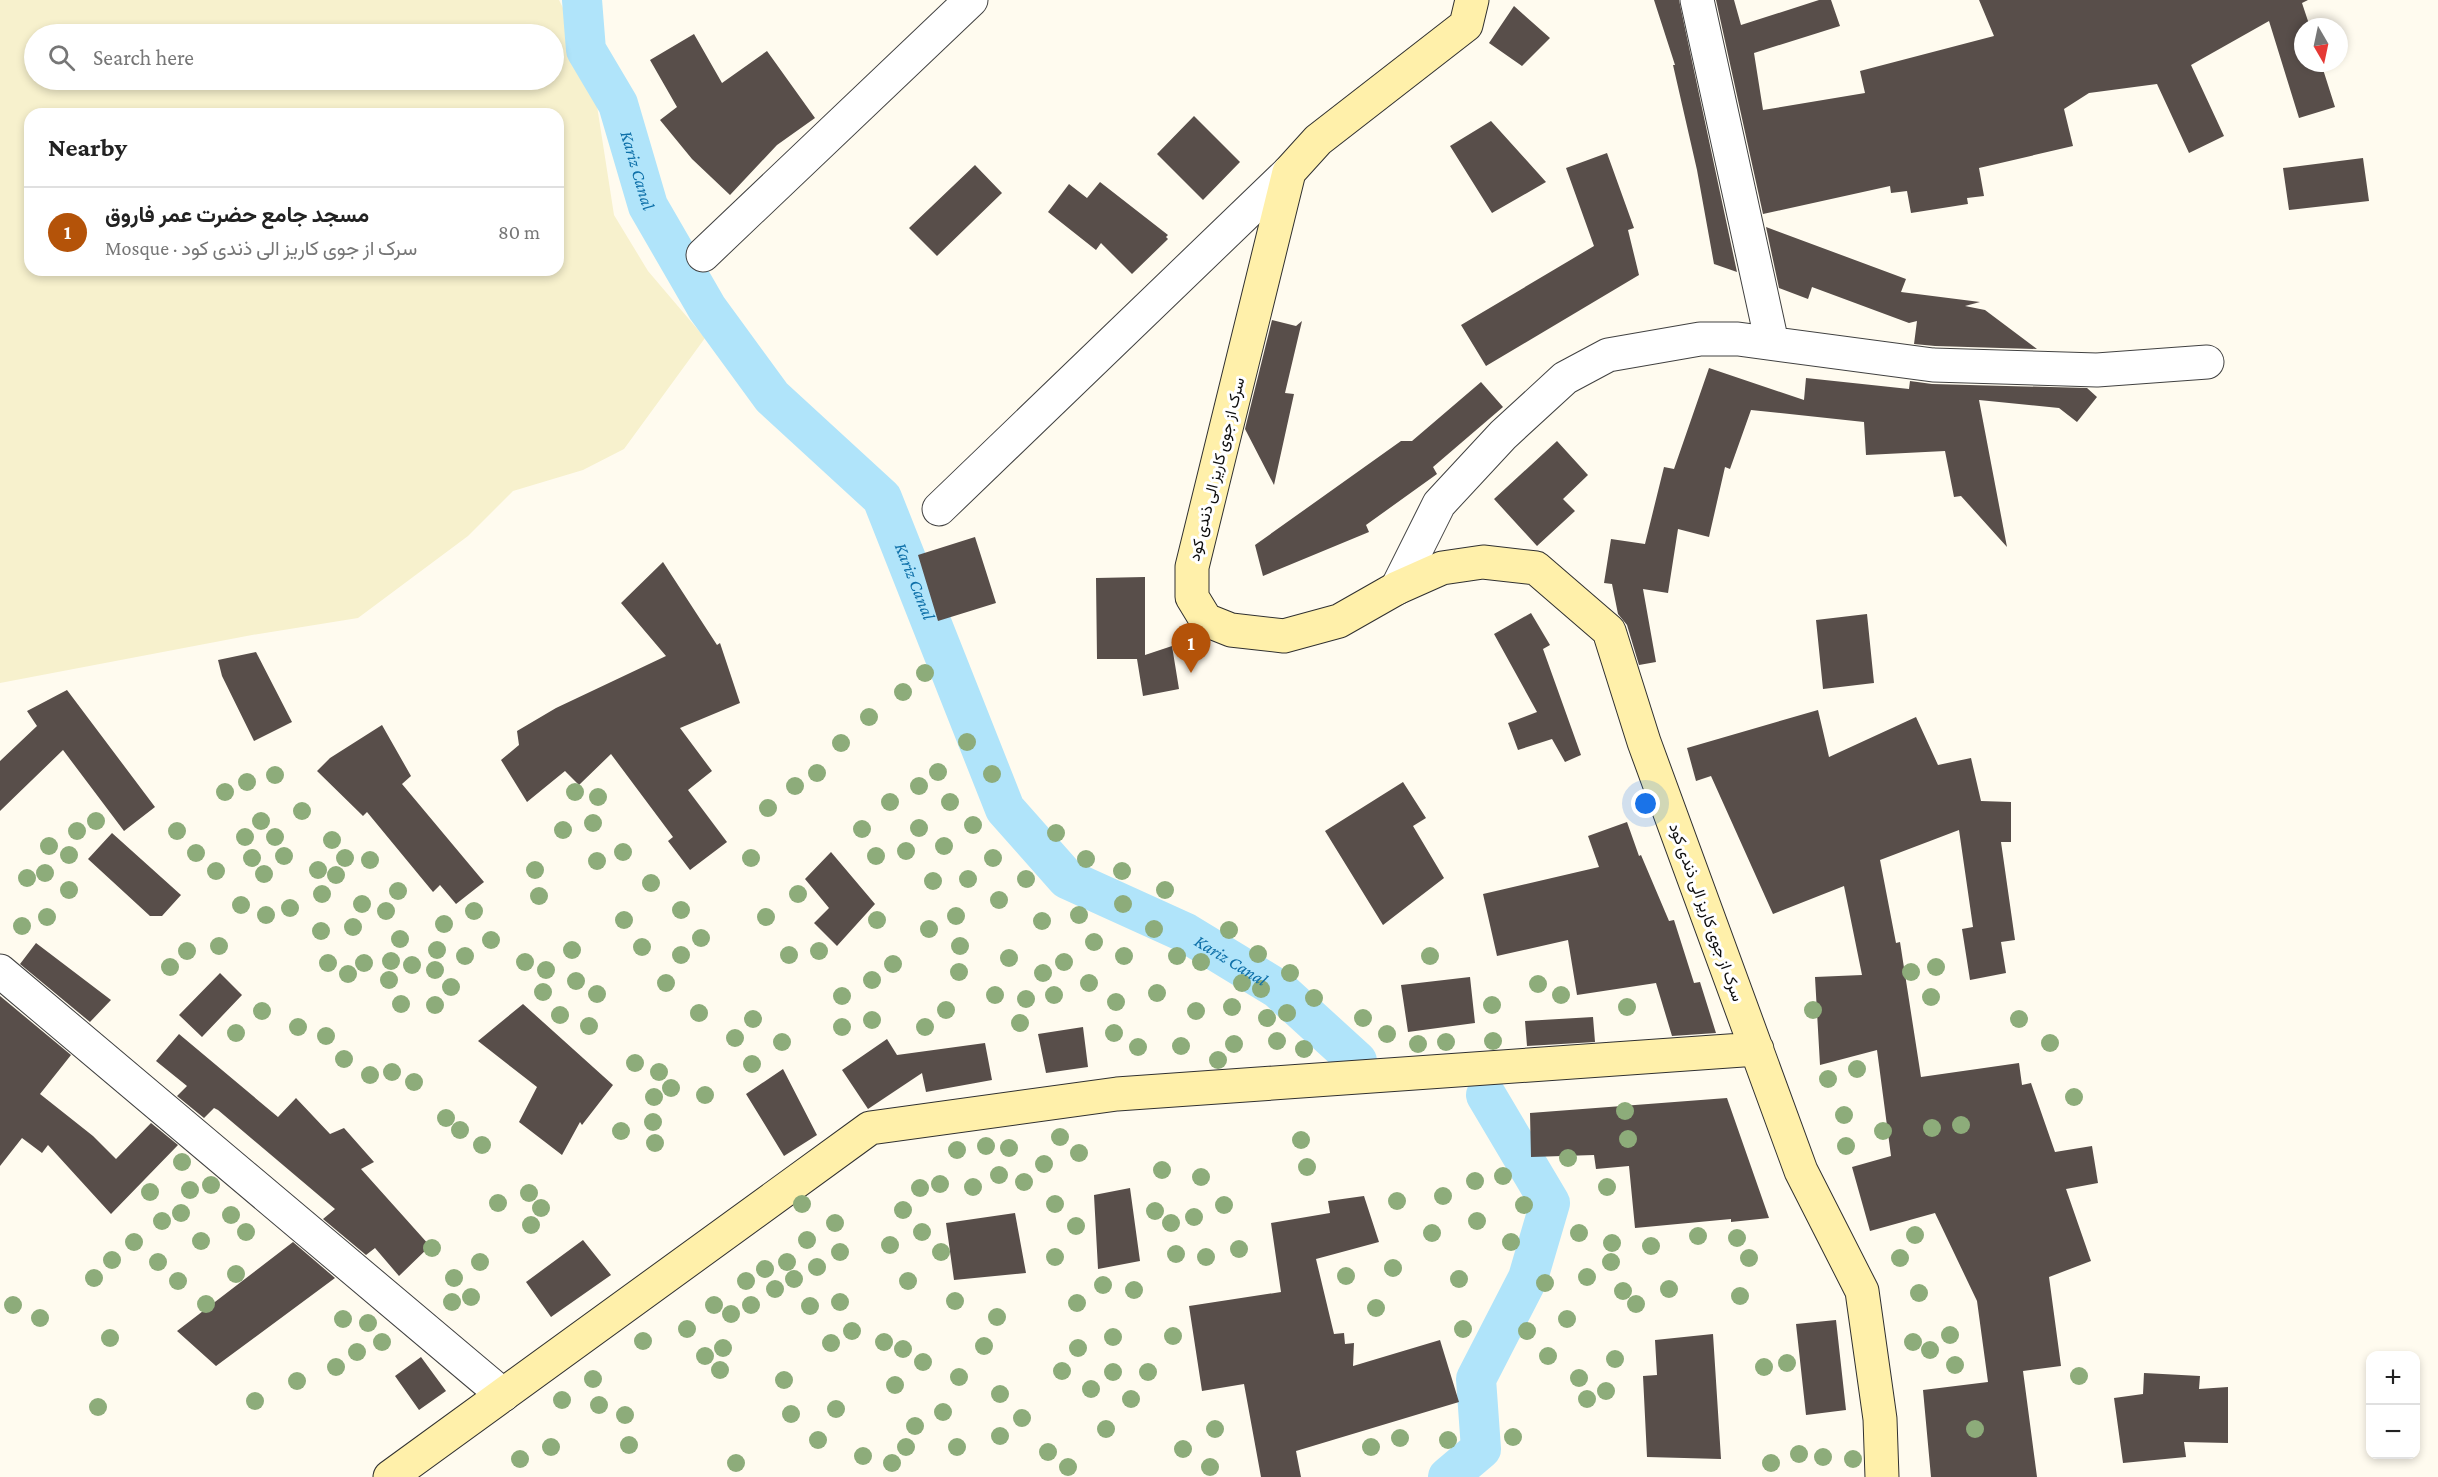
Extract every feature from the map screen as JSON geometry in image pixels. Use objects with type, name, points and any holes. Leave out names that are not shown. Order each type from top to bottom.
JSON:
[{"type":"street","points":[[703,255],[971,0]]},
{"type":"street","name":"سرک از جوی کاریز الی ذندی کود","points":[[1472,0],[1466,25],[1318,140],[1289,172],[1192,567],[1192,597],[1206,620],[1231,630],[1284,636],[1338,621],[1397,588],[1442,568],[1483,562],[1536,568],[1609,631],[1644,742],[1801,1171],[1862,1291],[1880,1419],[1882,1477]]},
{"type":"street","points":[[1696,0],[1772,344]]},
{"type":"street","points":[[939,509],[1289,172]]},
{"type":"street","points":[[1397,588],[1439,504],[1503,435],[1565,378],[1608,355],[1700,339],[1729,339],[1933,365],[2097,370],[2207,362]]},
{"type":"street","points":[[0,971],[503,1395]]},
{"type":"street","points":[[390,1477],[870,1128],[1117,1094],[1757,1049]]},
{"type":"shaded area","points":[[0,0],[559,0],[571,24],[595,93],[614,215],[648,271],[705,338],[624,449],[583,470],[513,491],[468,536],[358,618],[252,635],[0,683]]},
{"type":"building","points":[[1654,0],[1679,0],[1737,272],[1714,264],[1697,170],[1673,65],[1675,65]]},
{"type":"building","points":[[1716,0],[1734,0],[1741,25],[1819,0],[1831,0],[1840,26],[1754,53],[1763,110],[1865,93],[1860,71],[1994,36],[1979,0],[2308,0],[2302,3],[2307,18],[2294,18],[2294,72],[2324,72],[2335,107],[2299,118],[2269,21],[2191,65],[2224,136],[2189,153],[2157,84],[2089,93],[2064,109],[2073,146],[1979,168],[1984,196],[1967,198],[1968,204],[1911,213],[1907,191],[1891,193],[1890,186],[1763,214]]},
{"type":"building","points":[[1514,6],[1550,38],[1522,66],[1489,43]]},
{"type":"building","points":[[694,34],[722,83],[767,51],[815,118],[777,145],[730,195],[692,159],[660,120],[677,107],[650,60]]},
{"type":"building","points":[[1194,116],[1240,162],[1203,200],[1157,154]]},
{"type":"building","points":[[1491,121],[1546,182],[1492,213],[1450,146]]},
{"type":"building","points":[[1607,153],[1634,228],[1628,230],[1639,275],[1486,366],[1461,325],[1594,246],[1566,168]]},
{"type":"building","points":[[2363,158],[2369,201],[2289,210],[2283,168]]},
{"type":"building","points":[[975,165],[1002,193],[937,256],[909,228]]},
{"type":"building","points":[[1100,182],[1168,235],[1166,237],[1168,239],[1132,274],[1101,243],[1096,250],[1048,212],[1069,184],[1087,198]]},
{"type":"building","points":[[1766,227],[1906,279],[1901,292],[1980,302],[1965,306],[1985,310],[2037,349],[1914,344],[1917,321],[1909,323],[1812,287],[1808,299],[1779,288]]},
{"type":"building","points":[[1272,320],[1296,326],[1302,321],[1285,393],[1294,394],[1274,485],[1245,429]]},
{"type":"building","points":[[1709,368],[1804,400],[1806,378],[1909,389],[1910,381],[1932,384],[2087,388],[2097,397],[2077,422],[2059,408],[1979,400],[2007,547],[1961,496],[1954,497],[1945,451],[1866,455],[1864,422],[1751,410],[1730,469],[1725,467],[1709,537],[1678,529],[1668,593],[1643,589],[1656,662],[1639,665],[1627,625],[1618,614],[1612,584],[1604,583],[1611,539],[1645,544],[1664,467],[1674,469]]},
{"type":"building","points":[[1481,382],[1503,407],[1433,467],[1437,474],[1366,525],[1369,532],[1263,576],[1255,545],[1401,441],[1412,441]]},
{"type":"building","points":[[1557,441],[1588,475],[1563,499],[1575,511],[1537,546],[1494,499]]},
{"type":"building","points":[[975,537],[996,603],[938,621],[918,555]]},
{"type":"building","points":[[663,562],[717,645],[720,643],[740,703],[680,728],[712,771],[688,790],[727,842],[690,870],[668,841],[673,837],[611,754],[579,785],[565,771],[527,802],[501,760],[519,745],[517,731],[556,708],[666,656],[621,603]]},
{"type":"building","points":[[1145,577],[1145,655],[1172,646],[1179,689],[1143,696],[1137,659],[1097,659],[1096,578]]},
{"type":"building","points":[[1531,613],[1550,645],[1543,649],[1581,755],[1565,762],[1552,739],[1518,750],[1508,723],[1537,712],[1494,634]]},
{"type":"building","points":[[1867,614],[1874,683],[1823,689],[1816,620]]},
{"type":"building","points":[[256,652],[292,722],[254,741],[222,676],[218,660]]},
{"type":"building","points":[[67,690],[155,807],[124,831],[63,750],[0,811],[0,761],[37,726],[27,711]]},
{"type":"building","points":[[1818,710],[1829,757],[1916,717],[1938,765],[1971,758],[1981,801],[2011,802],[2011,842],[2001,842],[2015,940],[2001,942],[2006,973],[1970,980],[1962,929],[1973,927],[1959,830],[1880,860],[1896,943],[1900,942],[1921,1077],[2019,1063],[2022,1085],[2031,1083],[2055,1152],[2092,1146],[2098,1183],[2066,1189],[2091,1261],[2049,1277],[2061,1366],[2023,1371],[2037,1477],[1931,1477],[1923,1390],[1988,1382],[1977,1301],[1935,1213],[1870,1231],[1852,1167],[1891,1156],[1877,1050],[1820,1065],[1815,977],[1862,975],[1844,886],[1773,914],[1711,776],[1696,781],[1687,748]]},
{"type":"building","points":[[382,725],[411,776],[402,784],[484,882],[456,904],[440,885],[433,892],[367,812],[363,816],[317,771],[330,758]]},
{"type":"building","points":[[1403,782],[1426,818],[1413,826],[1444,878],[1383,925],[1325,831]]},
{"type":"building","points":[[1627,822],[1639,856],[1641,855],[1669,921],[1674,920],[1694,983],[1700,982],[1716,1033],[1672,1036],[1656,983],[1577,995],[1568,940],[1497,956],[1483,894],[1599,867],[1588,836]]},
{"type":"building","points":[[112,833],[181,895],[162,916],[150,916],[88,859]]},
{"type":"building","points":[[831,852],[875,904],[837,946],[814,923],[829,908],[805,879]]},
{"type":"building","points":[[36,943],[111,1000],[90,1022],[20,964]]},
{"type":"building","points":[[220,973],[242,995],[202,1037],[179,1015]]},
{"type":"building","points":[[1470,977],[1475,1023],[1408,1032],[1401,985]]},
{"type":"building","points":[[0,996],[71,1055],[40,1094],[93,1136],[116,1159],[151,1123],[178,1145],[111,1214],[48,1145],[42,1153],[22,1138],[0,1166]]},
{"type":"building","points":[[523,1004],[613,1085],[582,1125],[580,1122],[562,1155],[519,1122],[537,1087],[478,1041]]},
{"type":"building","points":[[1593,1017],[1595,1042],[1527,1046],[1525,1021]]},
{"type":"building","points":[[1083,1027],[1088,1067],[1046,1073],[1038,1034]]},
{"type":"building","points":[[179,1034],[278,1117],[296,1098],[330,1134],[344,1128],[374,1162],[361,1169],[430,1246],[399,1276],[375,1248],[366,1255],[323,1219],[335,1209],[218,1110],[214,1108],[204,1118],[177,1096],[187,1086],[156,1061]]},
{"type":"building","points":[[887,1039],[897,1055],[985,1043],[992,1080],[926,1092],[922,1073],[868,1109],[842,1070]]},
{"type":"building","points":[[783,1069],[817,1135],[784,1156],[746,1094]]},
{"type":"building","points":[[1727,1098],[1769,1218],[1731,1222],[1731,1219],[1635,1228],[1629,1166],[1596,1169],[1594,1155],[1531,1157],[1530,1113]]},
{"type":"building","points":[[1130,1188],[1140,1261],[1098,1269],[1094,1195]]},
{"type":"building","points":[[1364,1196],[1379,1242],[1316,1259],[1334,1334],[1344,1333],[1345,1344],[1354,1343],[1353,1366],[1440,1340],[1459,1402],[1296,1451],[1301,1477],[1261,1477],[1244,1384],[1202,1391],[1189,1306],[1281,1292],[1271,1223],[1330,1213],[1328,1201]]},
{"type":"building","points":[[1015,1213],[1026,1273],[954,1280],[946,1223]]},
{"type":"building","points":[[583,1240],[611,1275],[551,1317],[526,1282]]},
{"type":"building","points":[[293,1242],[335,1278],[216,1366],[177,1331]]},
{"type":"building","points":[[1836,1320],[1846,1410],[1806,1415],[1796,1324]]},
{"type":"building","points":[[1713,1334],[1721,1459],[1647,1457],[1643,1376],[1657,1375],[1655,1340]]},
{"type":"building","points":[[421,1357],[446,1391],[419,1410],[395,1376]]},
{"type":"building","points":[[2144,1373],[2200,1376],[2199,1389],[2228,1387],[2228,1443],[2184,1442],[2186,1457],[2123,1463],[2114,1398],[2143,1394]]},
{"type":"waterway","name":"Kariz Canal","points":[[582,0],[586,50],[618,104],[648,206],[707,308],[772,397],[882,498],[1005,809],[1067,879],[1186,933],[1278,989],[1357,1061]]},
{"type":"waterway","name":"Kariz Canal","points":[[1448,1477],[1481,1449],[1476,1379],[1528,1278],[1550,1203],[1486,1095]]},
{"type":"place","name":"مسجد جامع حضرت عمر فاروق","points":[[1191,673]]}]
